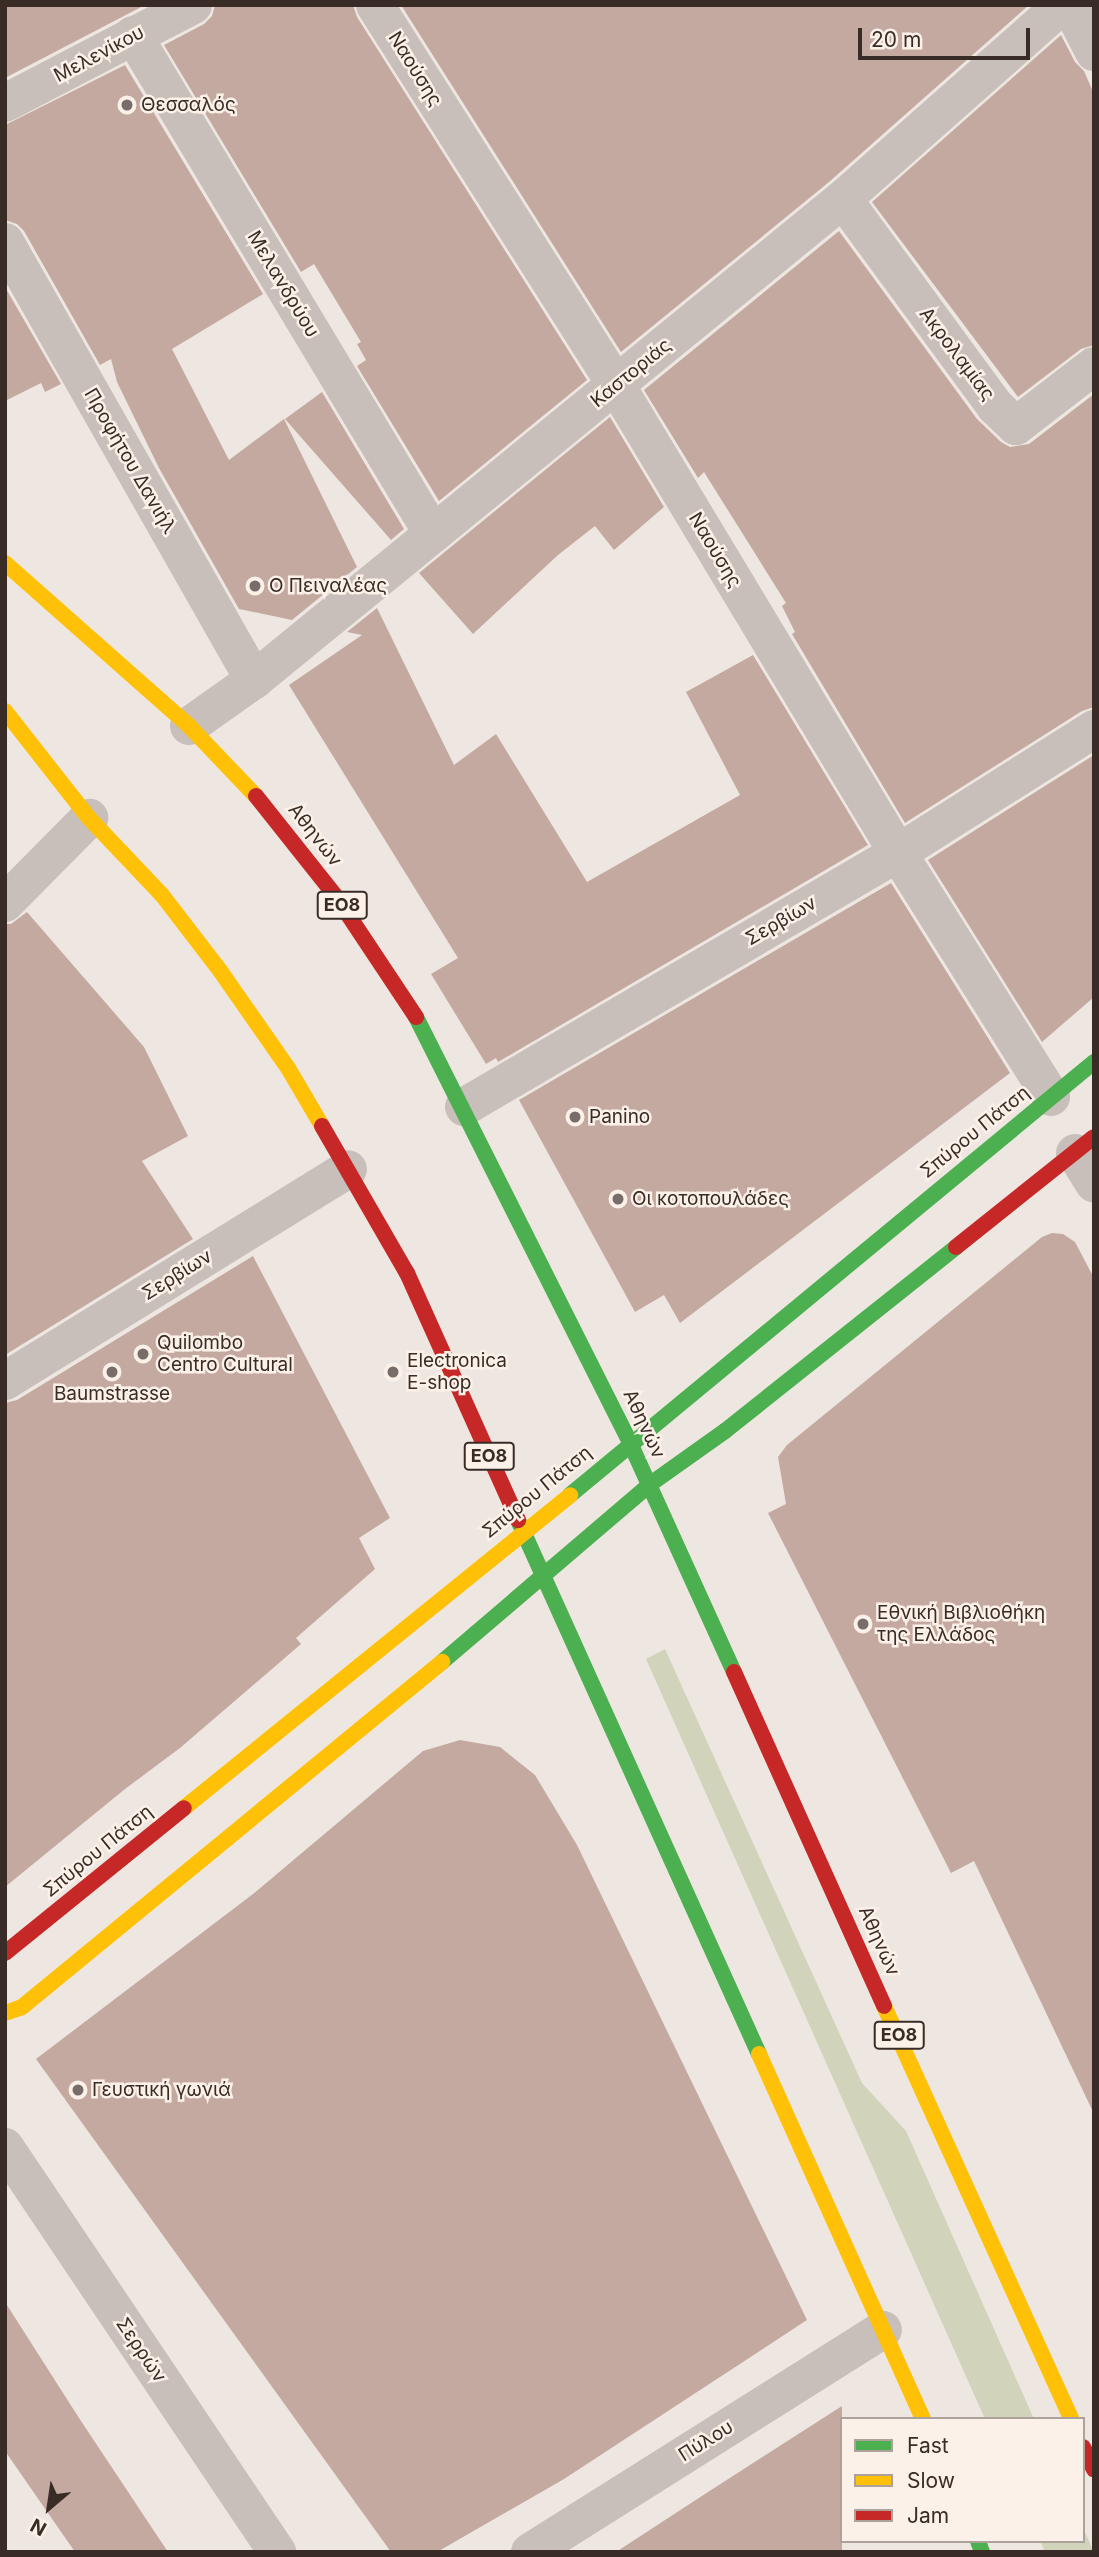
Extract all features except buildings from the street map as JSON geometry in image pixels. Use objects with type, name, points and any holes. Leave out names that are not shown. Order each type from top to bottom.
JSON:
[{"type":"main road","name":"Αθηνών","points":[[5,561],[189,726],[269,810],[337,898],[409,1003],[464,1107],[631,1444],[1070,2417]]},
{"type":"main road","name":"ΕΟ8","points":[[5,711],[89,818],[162,895],[221,972],[288,1068],[407,1273],[922,2417]]},
{"type":"main road","points":[[26,764],[89,818]]},
{"type":"main road","name":"Σπύρου Πάτση","points":[[5,1953],[631,1444],[1094,1062]]},
{"type":"main road","points":[[5,2013],[22,2007],[478,1633],[649,1485],[1088,1158]]},
{"type":"main road","points":[[1085,2451],[1094,2470]]},
{"type":"street","name":"Μελενίκου","points":[[5,103],[193,5]]},
{"type":"street","name":"Ναούσης","points":[[375,5],[616,385],[898,853],[1051,1097]]},
{"type":"street","name":"Καστοριάς","points":[[189,726],[254,680],[843,199],[1062,5]]},
{"type":"street","points":[[1070,5],[1094,52]]},
{"type":"street","name":"Μελανδρύου","points":[[133,35],[433,534]]},
{"type":"street","name":"Ακρολαμίας","points":[[843,199],[995,405],[1016,426],[1094,366]]},
{"type":"street","name":"Προφήτου Δανιήλ","points":[[5,242],[254,680]]},
{"type":"street","name":"Σερβίων","points":[[464,1107],[898,853],[1094,729]]},
{"type":"street","points":[[5,903],[89,818]]},
{"type":"street","name":"Σερβίων","points":[[5,1381],[348,1169]]},
{"type":"street","name":"Σερρών","points":[[5,2147],[277,2552]]},
{"type":"street","name":"Πύλου","points":[[530,2552],[883,2330]]},
{"type":"green space","points":[[665,1649],[862,2083],[906,2131],[1033,2417],[984,2417],[646,1659]]},
{"type":"green space","points":[[1085,2532],[1094,2552],[1045,2552],[1041,2543],[1085,2543]]},
{"type":"traffic: fast","points":[[416,1017],[631,1445],[734,1672]]},
{"type":"traffic: fast","points":[[570,1495],[1094,1062]]},
{"type":"traffic: fast","points":[[442,1662],[649,1485],[725,1431],[956,1247]]},
{"type":"traffic: fast","points":[[518,1520],[759,2054]]},
{"type":"traffic: fast","points":[[979,2543],[982,2552]]},
{"type":"traffic: slow","points":[[5,563],[189,726],[256,796]]},
{"type":"traffic: slow","points":[[5,711],[89,818],[162,895],[221,972],[288,1068],[322,1126]]},
{"type":"traffic: slow","points":[[184,1808],[570,1495]]},
{"type":"traffic: slow","points":[[5,2013],[22,2007],[442,1662]]},
{"type":"traffic: slow","points":[[884,2006],[1070,2417]]},
{"type":"traffic: slow","points":[[759,2054],[922,2417]]},
{"type":"traffic: jam","points":[[256,796],[337,898],[416,1017]]},
{"type":"traffic: jam","points":[[322,1126],[407,1273],[518,1520]]},
{"type":"traffic: jam","points":[[956,1247],[1094,1137]]},
{"type":"traffic: jam","points":[[734,1672],[884,2006]]},
{"type":"traffic: jam","points":[[5,1953],[184,1808]]},
{"type":"traffic: jam","points":[[1085,2451],[1094,2470]]},
{"type":"place","name":"Θεσσαλός","points":[[127,105]]},
{"type":"place","name":"Ο Πειναλέας","points":[[255,586]]},
{"type":"place","name":"Panino","points":[[575,1117]]},
{"type":"place","name":"Οι κοτοπουλάδες","points":[[618,1199]]},
{"type":"place","name":"Quilombo Centro Cultural","points":[[143,1354]]},
{"type":"place","name":"Baumstrasse","points":[[112,1372]]},
{"type":"place","name":"Electronica E-shop","points":[[393,1372]]},
{"type":"place","name":"Εθνική Βιβλιοθήκη της Ελλάδος","points":[[863,1624]]},
{"type":"place","name":"Γευστική γωνιά","points":[[78,2090]]}]
